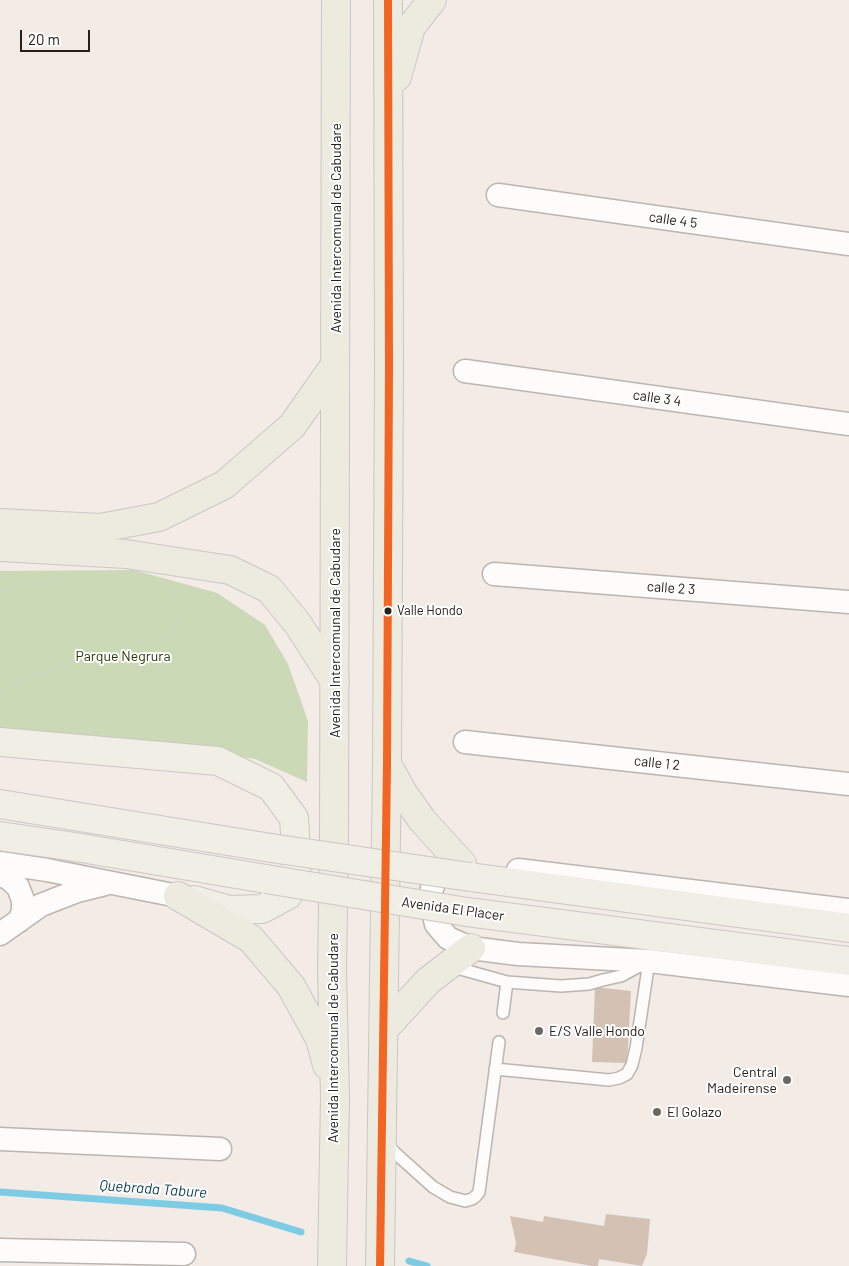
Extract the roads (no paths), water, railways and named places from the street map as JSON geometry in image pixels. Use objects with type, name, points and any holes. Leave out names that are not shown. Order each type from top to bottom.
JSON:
[{"type":"highway","name":"Avenida Intercomunal de Cabudare","points":[[332,1266],[335,1098],[332,971],[336,0]]},
{"type":"highway","points":[[380,1266],[387,764],[388,0]]},
{"type":"highway","points":[[388,112],[411,27],[432,0]]},
{"type":"highway","points":[[0,523],[100,528],[159,517],[224,485],[292,426],[335,365]]},
{"type":"highway","points":[[0,547],[126,554],[230,570],[269,589],[298,624],[334,682]]},
{"type":"highway","points":[[387,764],[403,793],[422,820],[466,870]]},
{"type":"highway","points":[[178,896],[251,939],[291,986],[320,1039],[335,1098]]},
{"type":"highway","points":[[384,1029],[428,980],[471,948]]},
{"type":"main road","points":[[0,742],[218,761],[271,787],[294,818],[296,866],[288,895],[262,910],[229,910],[178,896]]},
{"type":"main road","points":[[0,804],[271,848],[466,870],[849,928]]},
{"type":"main road","name":"Avenida El Placer","points":[[0,836],[467,912],[849,961]]},
{"type":"street","name":"calle 4 5","points":[[498,195],[849,244]]},
{"type":"street","name":"calle 3 4","points":[[465,371],[849,424]]},
{"type":"street","name":"calle 2 3","points":[[494,574],[849,602]]},
{"type":"street","name":"calle 1 2","points":[[465,742],[849,784]]},
{"type":"street","points":[[0,863],[178,896]]},
{"type":"street","points":[[849,910],[445,869],[437,877],[432,888],[430,900],[436,924],[448,938],[471,948],[518,954],[649,961],[849,985]]},
{"type":"street","points":[[0,876],[7,877],[18,887],[23,900],[19,921]]},
{"type":"street","points":[[0,934],[42,905],[77,891],[110,883]]},
{"type":"street","points":[[0,1139],[220,1149]]},
{"type":"street","points":[[0,1250],[184,1254]]},
{"type":"lane","points":[[446,965],[507,982],[561,986],[589,984],[621,976],[649,961]]},
{"type":"lane","points":[[495,1069],[610,1080],[627,1074],[632,1065],[636,1048],[649,961]]},
{"type":"lane","points":[[503,1013],[507,982]]},
{"type":"lane","points":[[382,1138],[394,1152],[433,1187],[450,1197],[465,1201],[472,1199],[479,1192],[499,1042]]},
{"type":"waterway","name":"Quebrada Tabure","points":[[0,1192],[222,1208],[301,1232]]},
{"type":"waterway","name":"Quebrada Tabure","points":[[409,1261],[427,1266]]},
{"type":"place","name":"Valle Hondo","points":[[388,611]]},
{"type":"place","name":"E/S Valle Hondo","points":[[539,1031]]},
{"type":"place","name":"Central Madeirense","points":[[787,1080]]},
{"type":"place","name":"El Golazo","points":[[657,1112]]},
{"type":"park label","name":"Parque Negrura","points":[[123,656]]}]
